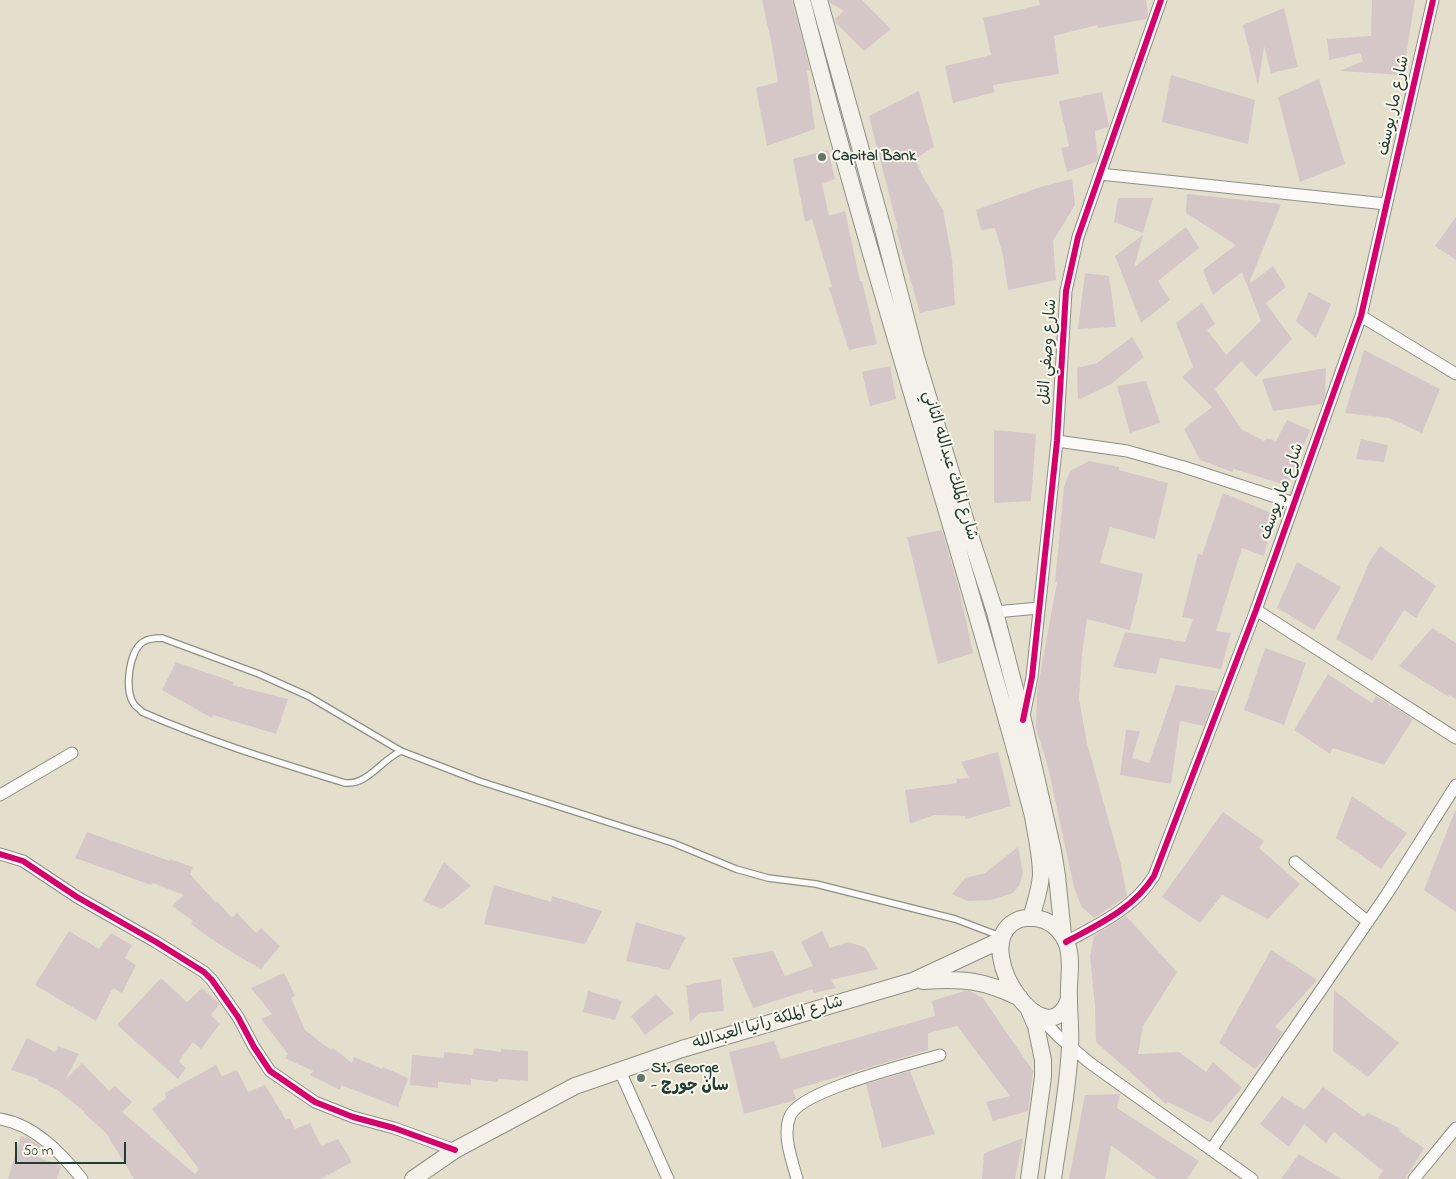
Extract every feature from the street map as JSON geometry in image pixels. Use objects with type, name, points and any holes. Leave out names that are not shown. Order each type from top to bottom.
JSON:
[{"type":"main road","name":"شارع الملك عبدالله الثاني","points":[[802,0],[855,198],[943,501],[966,572],[1033,816],[1041,876],[1031,918]]},
{"type":"main road","name":"شارع الملك عبدالله الثاني","points":[[819,0],[883,229],[916,356],[995,612],[1023,720],[1053,851],[1064,938]]},
{"type":"main road","points":[[1029,1179],[1043,1077],[1043,1060],[1036,1026],[1029,1008],[1005,972],[1001,939],[1012,922],[1021,918],[1043,920],[1054,926],[1064,938],[1070,953],[1070,1047],[1053,1179]]},
{"type":"main road","name":"شارع الملكة رانيا العبدالله","points":[[413,1179],[455,1150],[575,1086],[682,1049],[913,981],[1001,939]]},
{"type":"main road","name":"شارع الملكة رانيا العبدالله","points":[[913,981],[970,980],[996,987],[1029,1008]]},
{"type":"main road","points":[[1029,1008],[1048,1018],[1058,1015],[1066,1008],[1069,999]]},
{"type":"street","name":"شارع وصفي التل","points":[[1023,720],[1032,677],[1057,441],[1066,291],[1078,238],[1160,0]]},
{"type":"street","name":"شارع مار يوسف","points":[[1064,938],[1120,912],[1137,898],[1154,876],[1256,610],[1361,316],[1433,0]]},
{"type":"street","points":[[1100,174],[1386,204]]},
{"type":"street","points":[[1361,316],[1456,374]]},
{"type":"street","points":[[1057,441],[1127,451],[1184,467],[1294,503]]},
{"type":"street","points":[[995,612],[1038,608]]},
{"type":"street","points":[[1256,610],[1456,738]]},
{"type":"street","points":[[0,795],[72,753]]},
{"type":"street","points":[[1211,1150],[1368,922],[1456,785]]},
{"type":"street","points":[[0,854],[23,861],[77,897],[172,951],[204,972],[212,980],[238,1017],[270,1071],[315,1102],[353,1117],[394,1128],[455,1150]]},
{"type":"street","points":[[1295,862],[1368,922]]},
{"type":"street","points":[[1029,1008],[1070,1047],[1110,1078],[1252,1179]]},
{"type":"street","points":[[797,1179],[786,1131],[790,1116],[798,1106],[814,1096],[837,1086],[940,1055]]},
{"type":"street","points":[[620,1072],[668,1179]]},
{"type":"street","points":[[0,1119],[28,1129],[54,1148],[82,1179]]},
{"type":"street","points":[[1414,1179],[1456,1128]]},
{"type":"lane","points":[[401,751],[386,760],[363,781],[354,784],[345,783],[257,755],[142,712],[134,703],[130,694],[128,679],[132,661],[142,642],[152,638],[162,638],[259,674],[308,696],[401,751],[479,781],[673,843],[736,869],[768,878],[816,884],[842,890],[956,920],[1001,939]]},
{"type":"building","points":[[762,0],[792,0],[810,70],[807,71],[815,129],[767,146],[756,88],[778,82]]},
{"type":"building","points":[[829,0],[862,0],[891,29],[864,51],[836,23],[835,19],[844,11],[830,3]]},
{"type":"building","points":[[1039,0],[1146,0],[1148,14],[1146,19],[1098,28],[1097,25],[1054,36],[1059,74],[993,85],[995,92],[953,103],[945,66],[991,55],[983,18],[1040,5]]},
{"type":"building","points":[[1372,0],[1415,0],[1403,75],[1340,71],[1363,61],[1360,53],[1329,60],[1327,39],[1371,36]]},
{"type":"building","points":[[1284,8],[1298,67],[1271,73],[1264,46],[1258,86],[1243,25]]},
{"type":"building","points":[[1171,75],[1255,100],[1248,144],[1162,122]]},
{"type":"building","points":[[1319,79],[1345,164],[1300,182],[1278,97]]},
{"type":"building","points":[[919,91],[934,147],[915,159],[923,177],[943,210],[952,259],[955,305],[920,313],[896,230],[898,229],[869,116]]},
{"type":"building","points":[[1102,92],[1109,126],[1095,131],[1098,158],[1096,162],[1067,172],[1061,148],[1069,146],[1059,101]]},
{"type":"building","points":[[828,150],[835,179],[822,184],[829,216],[845,211],[860,281],[862,281],[877,344],[849,350],[829,288],[832,287],[812,219],[805,222],[793,159]]},
{"type":"building","points":[[1072,179],[1075,205],[1053,241],[1056,280],[1008,290],[1003,256],[995,228],[981,230],[976,210],[1040,187]]},
{"type":"building","points":[[1187,194],[1281,204],[1250,281],[1251,283],[1273,266],[1286,287],[1266,303],[1292,339],[1256,377],[1241,361],[1215,389],[1241,429],[1264,441],[1267,438],[1276,441],[1287,420],[1310,430],[1288,486],[1234,469],[1232,472],[1200,460],[1184,429],[1212,407],[1182,377],[1193,367],[1176,323],[1202,303],[1215,324],[1207,330],[1226,355],[1261,321],[1242,272],[1213,295],[1203,270],[1236,245],[1186,213]]},
{"type":"building","points":[[1118,198],[1153,198],[1143,233],[1114,222]]},
{"type":"building","points":[[1456,217],[1456,260],[1435,246]]},
{"type":"building","points":[[1186,227],[1199,248],[1158,281],[1170,300],[1141,323],[1115,256],[1143,235],[1134,267]]},
{"type":"building","points":[[1085,273],[1109,276],[1116,327],[1078,329]]},
{"type":"building","points":[[1309,292],[1331,304],[1316,338],[1296,321]]},
{"type":"building","points":[[1132,337],[1144,357],[1111,384],[1078,400],[1077,368],[1097,363]]},
{"type":"building","points":[[1364,350],[1440,389],[1422,433],[1389,418],[1345,413]]},
{"type":"building","points":[[890,366],[896,399],[870,406],[862,372]]},
{"type":"building","points":[[1326,368],[1325,395],[1322,404],[1273,411],[1262,379]]},
{"type":"building","points":[[1146,381],[1160,423],[1130,433],[1117,386]]},
{"type":"building","points":[[994,430],[1036,434],[1031,501],[994,503]]},
{"type":"building","points":[[1361,439],[1388,445],[1384,462],[1356,459]]},
{"type":"building","points":[[1089,461],[1119,467],[1119,470],[1168,483],[1155,539],[1110,527],[1100,563],[1143,574],[1130,630],[1087,619],[1079,699],[1087,743],[1121,865],[1127,896],[1094,918],[1081,906],[1074,887],[1048,767],[1036,728],[1037,692],[1057,582],[1055,582],[1064,487],[1070,471]]},
{"type":"building","points":[[1223,493],[1274,514],[1264,556],[1242,548],[1216,631],[1231,633],[1221,669],[1160,658],[1156,674],[1113,667],[1125,632],[1185,642],[1193,619],[1182,617],[1198,554],[1202,555]]},
{"type":"building","points":[[942,530],[960,593],[973,653],[938,664],[907,537]]},
{"type":"building","points":[[1380,546],[1436,586],[1416,618],[1404,610],[1372,661],[1336,639],[1369,563]]},
{"type":"building","points":[[1297,562],[1341,587],[1314,630],[1277,608]]},
{"type":"building","points":[[1432,628],[1456,643],[1456,699],[1449,695],[1449,697],[1399,666]]},
{"type":"building","points":[[1265,648],[1306,663],[1284,725],[1244,710]]},
{"type":"building","points":[[176,662],[234,682],[232,685],[288,699],[276,734],[213,715],[212,718],[162,690]]},
{"type":"building","points":[[1328,674],[1372,703],[1376,696],[1413,719],[1384,765],[1333,748],[1330,754],[1294,730]]},
{"type":"building","points":[[1176,685],[1217,691],[1204,726],[1180,721],[1171,784],[1120,775],[1126,730],[1140,731],[1132,758],[1149,763]]},
{"type":"building","points":[[998,752],[1011,806],[966,819],[965,816],[934,815],[910,824],[905,790],[957,783],[956,779],[969,778],[961,762]]},
{"type":"building","points":[[1352,796],[1407,833],[1381,869],[1336,838]]},
{"type":"building","points":[[1456,811],[1456,912],[1424,890]]},
{"type":"building","points":[[1223,812],[1264,841],[1259,848],[1300,884],[1268,919],[1222,895],[1200,923],[1162,897]]},
{"type":"building","points":[[87,832],[170,861],[170,859],[193,867],[190,874],[232,918],[237,913],[256,933],[261,928],[280,946],[261,969],[235,954],[191,924],[193,921],[172,906],[184,895],[75,858]]},
{"type":"building","points":[[1018,847],[1023,873],[1020,884],[1013,893],[991,900],[967,901],[952,894],[965,878],[985,873]]},
{"type":"building","points":[[444,862],[471,886],[442,909],[423,901]]},
{"type":"building","points":[[494,885],[551,902],[552,896],[602,911],[585,944],[484,924]]},
{"type":"building","points":[[1126,916],[1177,972],[1143,1026],[1138,1054],[1179,1052],[1206,1072],[1213,1062],[1242,1088],[1211,1123],[1168,1102],[1166,1104],[1096,1042],[1090,956],[1094,936]]},
{"type":"building","points":[[636,922],[686,937],[669,970],[626,961]]},
{"type":"building","points":[[69,931],[99,949],[111,933],[132,945],[125,958],[136,965],[122,993],[113,988],[96,1021],[35,985]]},
{"type":"building","points":[[822,931],[830,948],[848,942],[865,947],[878,969],[831,980],[836,988],[814,993],[812,989],[753,1008],[732,958],[773,951],[785,976],[813,966],[801,942]]},
{"type":"building","points":[[1271,950],[1317,980],[1275,1027],[1283,1032],[1266,1057],[1255,1069],[1219,1043]]},
{"type":"building","points":[[284,973],[295,996],[291,998],[305,1030],[352,1063],[354,1057],[408,1078],[398,1107],[341,1085],[340,1090],[310,1075],[313,1071],[285,1058],[288,1054],[261,1019],[272,1014],[251,988]]},
{"type":"building","points":[[161,978],[187,1002],[202,988],[220,1004],[211,1015],[220,1024],[201,1049],[193,1042],[179,1061],[186,1068],[178,1079],[117,1025]]},
{"type":"building","points":[[721,979],[724,1011],[700,1013],[690,1022],[686,985]]},
{"type":"building","points":[[1334,990],[1399,1043],[1368,1077],[1333,1051]]},
{"type":"building","points":[[588,991],[622,1001],[615,1020],[583,1012]]},
{"type":"building","points":[[964,991],[970,991],[983,998],[1033,1071],[1028,1111],[993,1121],[986,1102],[1010,1096],[957,1026],[928,1033],[928,1050],[793,1090],[796,1099],[793,1101],[744,1114],[729,1052],[774,1041],[781,1059],[935,1016],[932,1001]]},
{"type":"building","points":[[656,994],[674,1013],[645,1035],[631,1016]]},
{"type":"building","points":[[27,1038],[55,1052],[58,1046],[79,1054],[65,1080],[82,1063],[109,1091],[115,1086],[132,1102],[122,1112],[195,1174],[199,1169],[152,1109],[166,1098],[165,1093],[216,1065],[222,1076],[237,1070],[248,1092],[265,1085],[286,1120],[290,1118],[295,1129],[310,1123],[321,1146],[338,1139],[352,1162],[321,1179],[134,1179],[106,1133],[85,1112],[56,1089],[38,1081],[38,1079],[11,1070]]},
{"type":"building","points":[[474,1048],[501,1052],[501,1049],[528,1051],[528,1081],[498,1079],[498,1082],[471,1079],[471,1085],[438,1082],[438,1088],[410,1085],[412,1055],[444,1058],[444,1052],[473,1055]]},
{"type":"building","points":[[910,1071],[935,1134],[882,1148],[866,1084]]},
{"type":"building","points":[[1323,1087],[1364,1117],[1368,1113],[1401,1129],[1399,1131],[1424,1148],[1405,1179],[1378,1179],[1383,1171],[1334,1132],[1326,1143],[1304,1124],[1289,1147],[1260,1124],[1282,1096],[1304,1110]]},
{"type":"building","points":[[1120,1094],[1117,1108],[1199,1161],[1187,1179],[1157,1179],[1111,1145],[1105,1179],[1069,1179],[1085,1095]]},
{"type":"building","points":[[21,1136],[29,1138],[40,1146],[38,1157],[61,1166],[57,1179],[8,1179]]},
{"type":"building","points":[[1023,1138],[1015,1179],[982,1179],[984,1153]]},
{"type":"building","points":[[1299,1154],[1307,1159],[1342,1179],[1281,1179]]},
{"type":"cycle path","points":[[1023,720],[1032,677],[1057,441],[1066,291],[1078,237],[1161,0]]},
{"type":"cycle path","points":[[1066,942],[1126,907],[1146,888],[1154,876],[1256,610],[1361,316],[1433,0]]},
{"type":"cycle path","points":[[0,854],[23,861],[77,897],[204,972],[212,980],[238,1017],[254,1047],[270,1071],[315,1102],[353,1117],[394,1128],[455,1150]]},
{"type":"place","name":"Capital Bank","points":[[822,157]]},
{"type":"place","name":"St. George - سان جورج","points":[[641,1078]]}]
